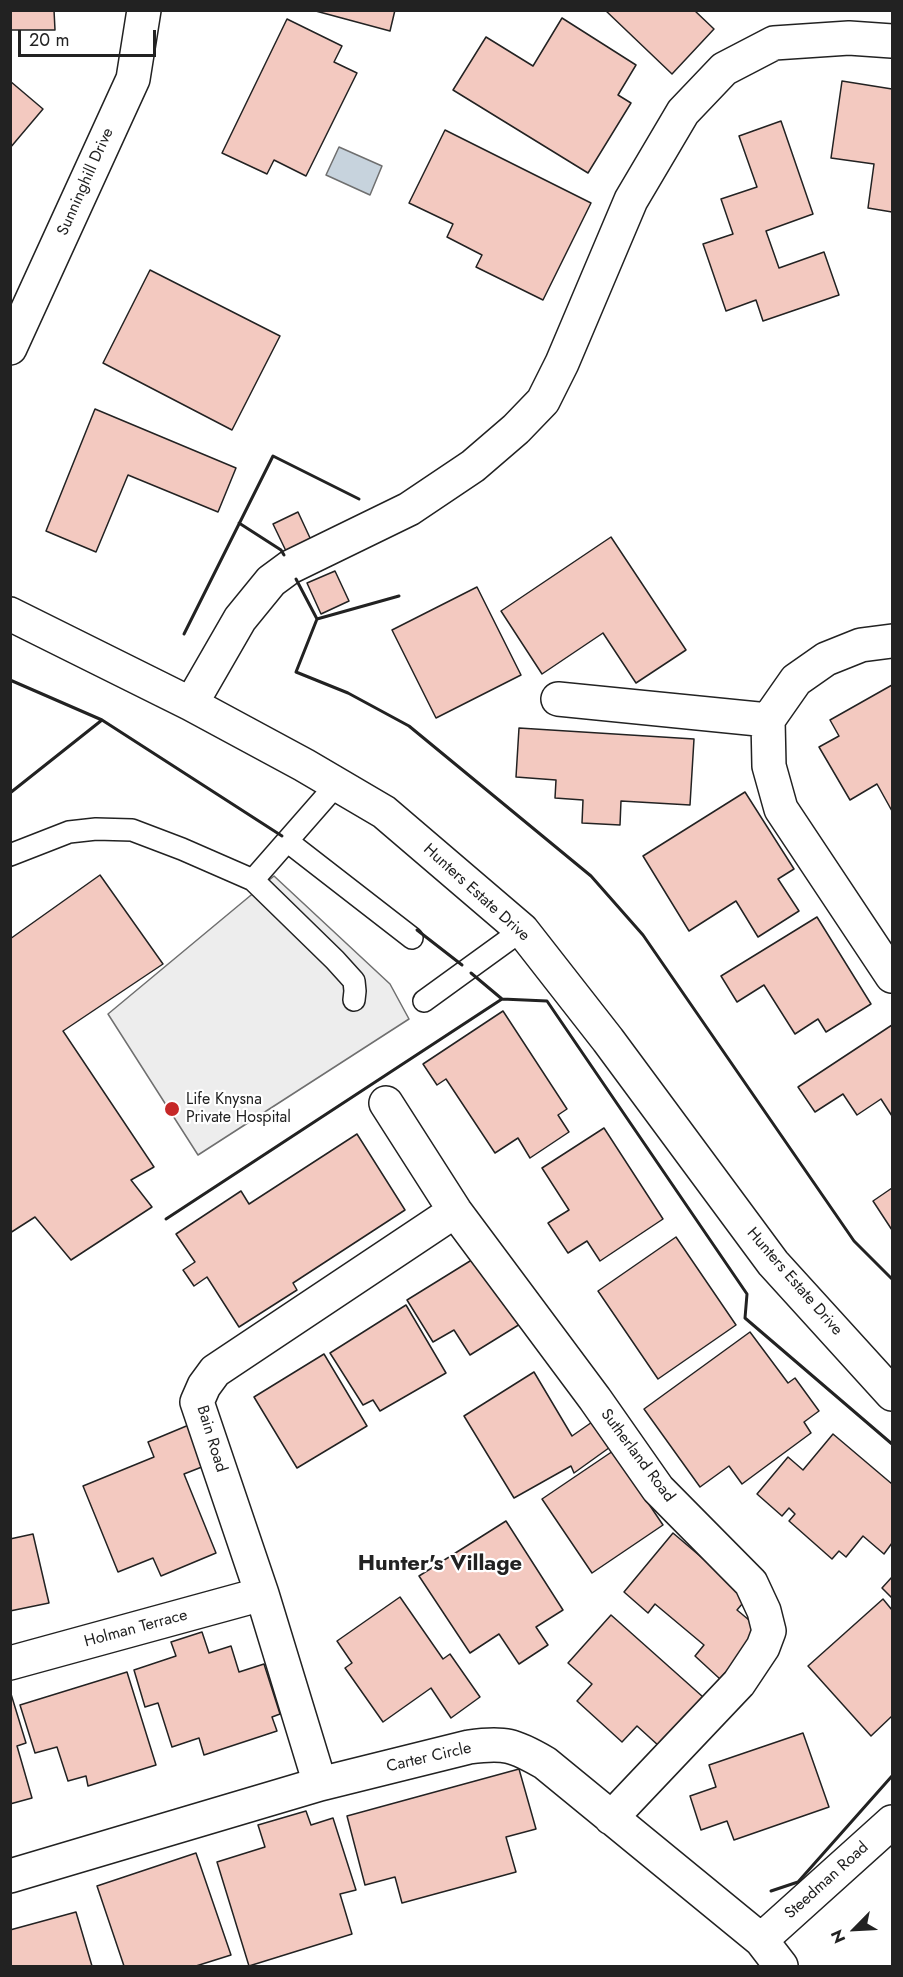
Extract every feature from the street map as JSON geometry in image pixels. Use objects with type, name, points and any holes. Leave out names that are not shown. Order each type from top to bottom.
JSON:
[{"type":"street","name":"Sunninghill Drive","points":[[10,348],[132,80],[144,10]]},
{"type":"street","points":[[191,704],[240,619],[271,581],[290,567],[409,509],[473,466],[516,429],[543,401],[562,363],[631,200],[683,112],[724,69],[774,43],[849,38],[892,41]]},
{"type":"street","name":"Hunters Estate Drive","points":[[10,615],[191,704],[384,812],[522,930],[608,1040],[773,1263],[892,1394]]},
{"type":"street","points":[[892,641],[861,645],[826,659],[796,680],[768,720],[769,766],[781,809],[892,976]]},
{"type":"street","points":[[558,699],[768,720]]},
{"type":"street","name":"Sutherland Road","points":[[386,1102],[455,1211],[595,1399],[658,1489],[751,1583],[764,1611],[769,1631],[763,1647],[739,1683],[611,1818]]},
{"type":"street","name":"Bain Road","points":[[320,1784],[262,1594],[197,1402],[204,1386],[216,1371],[455,1211]]},
{"type":"street","name":"Holman Terrace","points":[[10,1663],[262,1594]]},
{"type":"street","name":"Carter Circle","points":[[10,1876],[320,1784],[469,1747],[490,1744],[517,1747],[545,1763],[761,1940],[781,1966]]},
{"type":"street","name":"Steedman Road","points":[[761,1940],[892,1822]]},
{"type":"lane","points":[[253,880],[337,784]]},
{"type":"lane","points":[[10,855],[69,832],[96,829],[132,830],[182,849],[253,880],[354,981],[354,1000]]},
{"type":"lane","points":[[287,841],[412,938]]},
{"type":"lane","points":[[424,1001],[522,930]]},
{"type":"shaded area","points":[[339,147],[382,166],[370,195],[326,175]]},
{"type":"shaded area","points":[[274,876],[390,984],[409,1019],[198,1155],[108,1014]]},
{"type":"building","points":[[10,10],[54,10],[55,30],[10,30]]},
{"type":"building","points":[[312,10],[395,10],[390,31]]},
{"type":"building","points":[[605,10],[694,10],[714,29],[672,74]]},
{"type":"building","points":[[562,18],[636,65],[618,95],[631,103],[588,173],[453,90],[486,37],[533,66]]},
{"type":"building","points":[[287,19],[342,46],[334,62],[357,73],[306,176],[274,160],[267,174],[222,153]]},
{"type":"building","points":[[10,81],[43,109],[10,148]]},
{"type":"building","points":[[842,81],[892,89],[892,212],[868,208],[874,164],[831,158]]},
{"type":"building","points":[[781,121],[813,214],[766,231],[779,268],[824,252],[839,295],[763,321],[756,300],[726,311],[703,244],[733,234],[721,199],[757,187],[739,136]]},
{"type":"building","points":[[445,130],[591,203],[543,300],[476,267],[482,255],[447,237],[453,224],[409,203]]},
{"type":"building","points":[[150,270],[280,336],[232,430],[103,363]]},
{"type":"building","points":[[95,409],[236,468],[218,512],[128,475],[96,552],[46,531]]},
{"type":"building","points":[[298,512],[311,540],[286,551],[273,524]]},
{"type":"building","points":[[611,537],[686,650],[636,683],[603,633],[542,674],[501,611]]},
{"type":"building","points":[[335,571],[349,601],[321,614],[307,583]]},
{"type":"building","points":[[477,587],[521,675],[436,718],[392,630]]},
{"type":"building","points":[[892,685],[892,811],[877,784],[850,800],[819,747],[839,736],[830,720]]},
{"type":"building","points":[[519,728],[694,739],[690,805],[621,801],[620,825],[582,823],[583,800],[555,798],[556,780],[516,777]]},
{"type":"building","points":[[745,792],[794,869],[778,879],[799,911],[758,937],[736,901],[689,931],[643,856]]},
{"type":"building","points":[[100,875],[163,964],[63,1031],[154,1167],[131,1180],[152,1207],[71,1260],[35,1217],[10,1233],[10,939]]},
{"type":"building","points":[[817,917],[871,1004],[826,1032],[818,1019],[795,1034],[764,985],[737,1002],[721,976]]},
{"type":"building","points":[[503,1011],[567,1109],[558,1115],[569,1132],[530,1158],[518,1138],[495,1153],[446,1079],[437,1085],[423,1064]]},
{"type":"building","points":[[892,1025],[892,1116],[881,1099],[857,1115],[843,1094],[815,1112],[798,1087]]},
{"type":"building","points":[[604,1128],[663,1219],[600,1261],[587,1241],[568,1253],[548,1223],[569,1210],[542,1168]]},
{"type":"building","points":[[357,1134],[405,1210],[293,1283],[297,1290],[239,1327],[207,1277],[194,1286],[183,1270],[195,1262],[176,1234],[241,1191],[249,1204]]},
{"type":"building","points":[[892,1188],[892,1230],[873,1201]]},
{"type":"building","points":[[676,1237],[736,1325],[658,1379],[598,1291]]},
{"type":"building","points":[[483,1253],[525,1321],[470,1355],[454,1330],[433,1342],[407,1300]]},
{"type":"building","points":[[406,1305],[446,1373],[380,1411],[373,1400],[363,1405],[330,1353]]},
{"type":"building","points":[[750,1332],[788,1383],[795,1378],[819,1411],[804,1422],[811,1433],[742,1484],[729,1466],[700,1487],[644,1409]]},
{"type":"building","points":[[324,1354],[367,1426],[297,1468],[254,1397]]},
{"type":"building","points":[[534,1372],[572,1436],[595,1420],[613,1445],[574,1473],[571,1466],[514,1498],[464,1416]]},
{"type":"building","points":[[196,1422],[212,1463],[184,1474],[216,1553],[161,1576],[153,1558],[118,1572],[83,1486],[154,1457],[148,1442]]},
{"type":"building","points":[[833,1434],[892,1484],[892,1543],[884,1554],[863,1536],[846,1557],[839,1551],[832,1559],[789,1521],[795,1514],[789,1508],[782,1516],[757,1494],[788,1457],[803,1470]]},
{"type":"building","points":[[613,1451],[663,1525],[592,1573],[542,1499]]},
{"type":"building","points":[[506,1521],[563,1610],[536,1627],[548,1645],[519,1664],[499,1634],[470,1653],[419,1576]]},
{"type":"building","points":[[673,1533],[748,1597],[737,1610],[761,1630],[720,1679],[695,1656],[704,1645],[655,1604],[648,1613],[624,1592]]},
{"type":"building","points":[[33,1534],[49,1603],[10,1611],[10,1539]]},
{"type":"building","points":[[892,1577],[892,1598],[882,1588]]},
{"type":"building","points":[[400,1597],[443,1659],[450,1654],[480,1697],[451,1718],[431,1688],[383,1722],[345,1668],[352,1663],[337,1641]]},
{"type":"building","points":[[883,1599],[892,1610],[892,1716],[871,1736],[808,1666]]},
{"type":"building","points":[[611,1615],[703,1697],[659,1746],[637,1726],[622,1742],[577,1701],[592,1684],[568,1663]]},
{"type":"building","points":[[202,1632],[209,1653],[231,1646],[239,1672],[264,1664],[280,1714],[272,1717],[277,1731],[204,1755],[199,1738],[172,1747],[158,1703],[145,1707],[134,1670],[176,1656],[171,1642]]},
{"type":"building","points":[[127,1672],[156,1765],[88,1786],[86,1776],[68,1781],[57,1747],[35,1753],[20,1705]]},
{"type":"building","points":[[11,1694],[26,1743],[17,1746],[32,1798],[10,1804]]},
{"type":"building","points":[[803,1733],[829,1807],[734,1840],[727,1821],[701,1830],[690,1796],[716,1787],[709,1765]]},
{"type":"building","points":[[519,1769],[536,1829],[506,1837],[516,1872],[402,1903],[395,1877],[365,1885],[347,1816]]},
{"type":"building","points":[[306,1811],[311,1825],[333,1818],[356,1890],[340,1894],[352,1934],[249,1966],[217,1862],[265,1847],[258,1825]]},
{"type":"building","points":[[196,1853],[231,1955],[196,1966],[124,1966],[97,1886]]},
{"type":"building","points":[[76,1912],[92,1966],[10,1966],[10,1930]]},
{"type":"wall","points":[[184,634],[273,456],[359,499]]},
{"type":"wall","points":[[239,523],[281,550],[284,555]]},
{"type":"wall","points":[[296,579],[317,619]]},
{"type":"wall","points":[[399,596],[317,619],[296,672],[348,693],[409,726],[591,876],[643,935],[854,1241],[892,1279]]},
{"type":"wall","points":[[10,680],[102,720],[282,836]]},
{"type":"wall","points":[[10,793],[102,720]]},
{"type":"wall","points":[[417,930],[462,965]]},
{"type":"wall","points":[[166,1219],[502,999],[471,973]]},
{"type":"wall","points":[[502,999],[547,1001],[747,1294],[745,1318],[892,1444]]},
{"type":"wall","points":[[771,1891],[798,1882],[892,1776]]},
{"type":"place","name":"Life Knysna Private Hospital","points":[[172,1109]]},
{"type":"district","name":"Hunter's Village","points":[[440,1565]]}]
